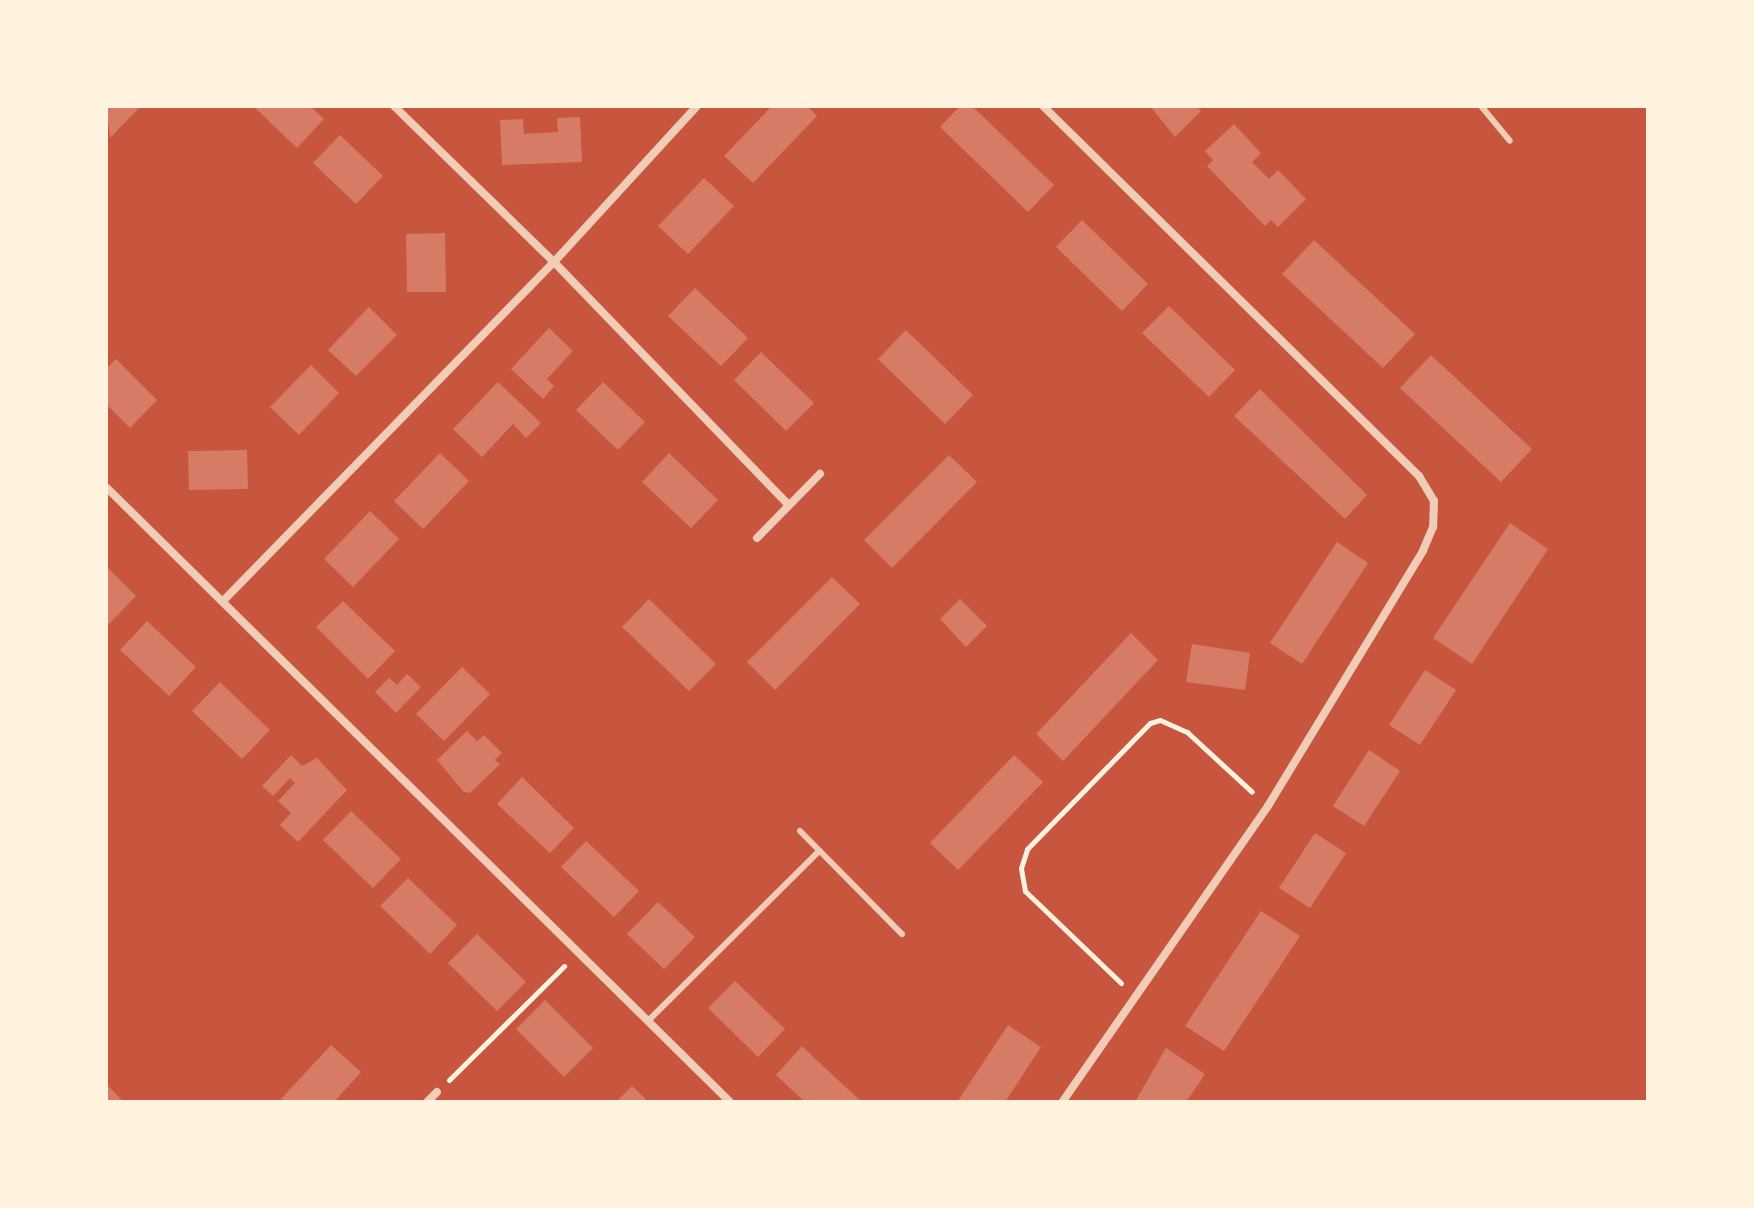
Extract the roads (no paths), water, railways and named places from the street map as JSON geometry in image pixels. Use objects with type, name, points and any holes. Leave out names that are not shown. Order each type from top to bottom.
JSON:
[{"type":"street","points":[[394,106],[554,262],[789,505]]},
{"type":"street","points":[[223,601],[554,262],[697,106]]},
{"type":"street","points":[[1043,106],[1419,476],[1434,501],[1433,527],[1423,551],[1268,806],[1138,1000],[1062,1102]]},
{"type":"street","points":[[757,538],[820,474]]},
{"type":"street","points":[[106,487],[730,1102]]},
{"type":"street","points":[[427,1102],[437,1092]]},
{"type":"lane","points":[[1481,106],[1510,141]]},
{"type":"lane","points":[[800,831],[902,934]]},
{"type":"lane","points":[[649,1020],[819,851]]}]
